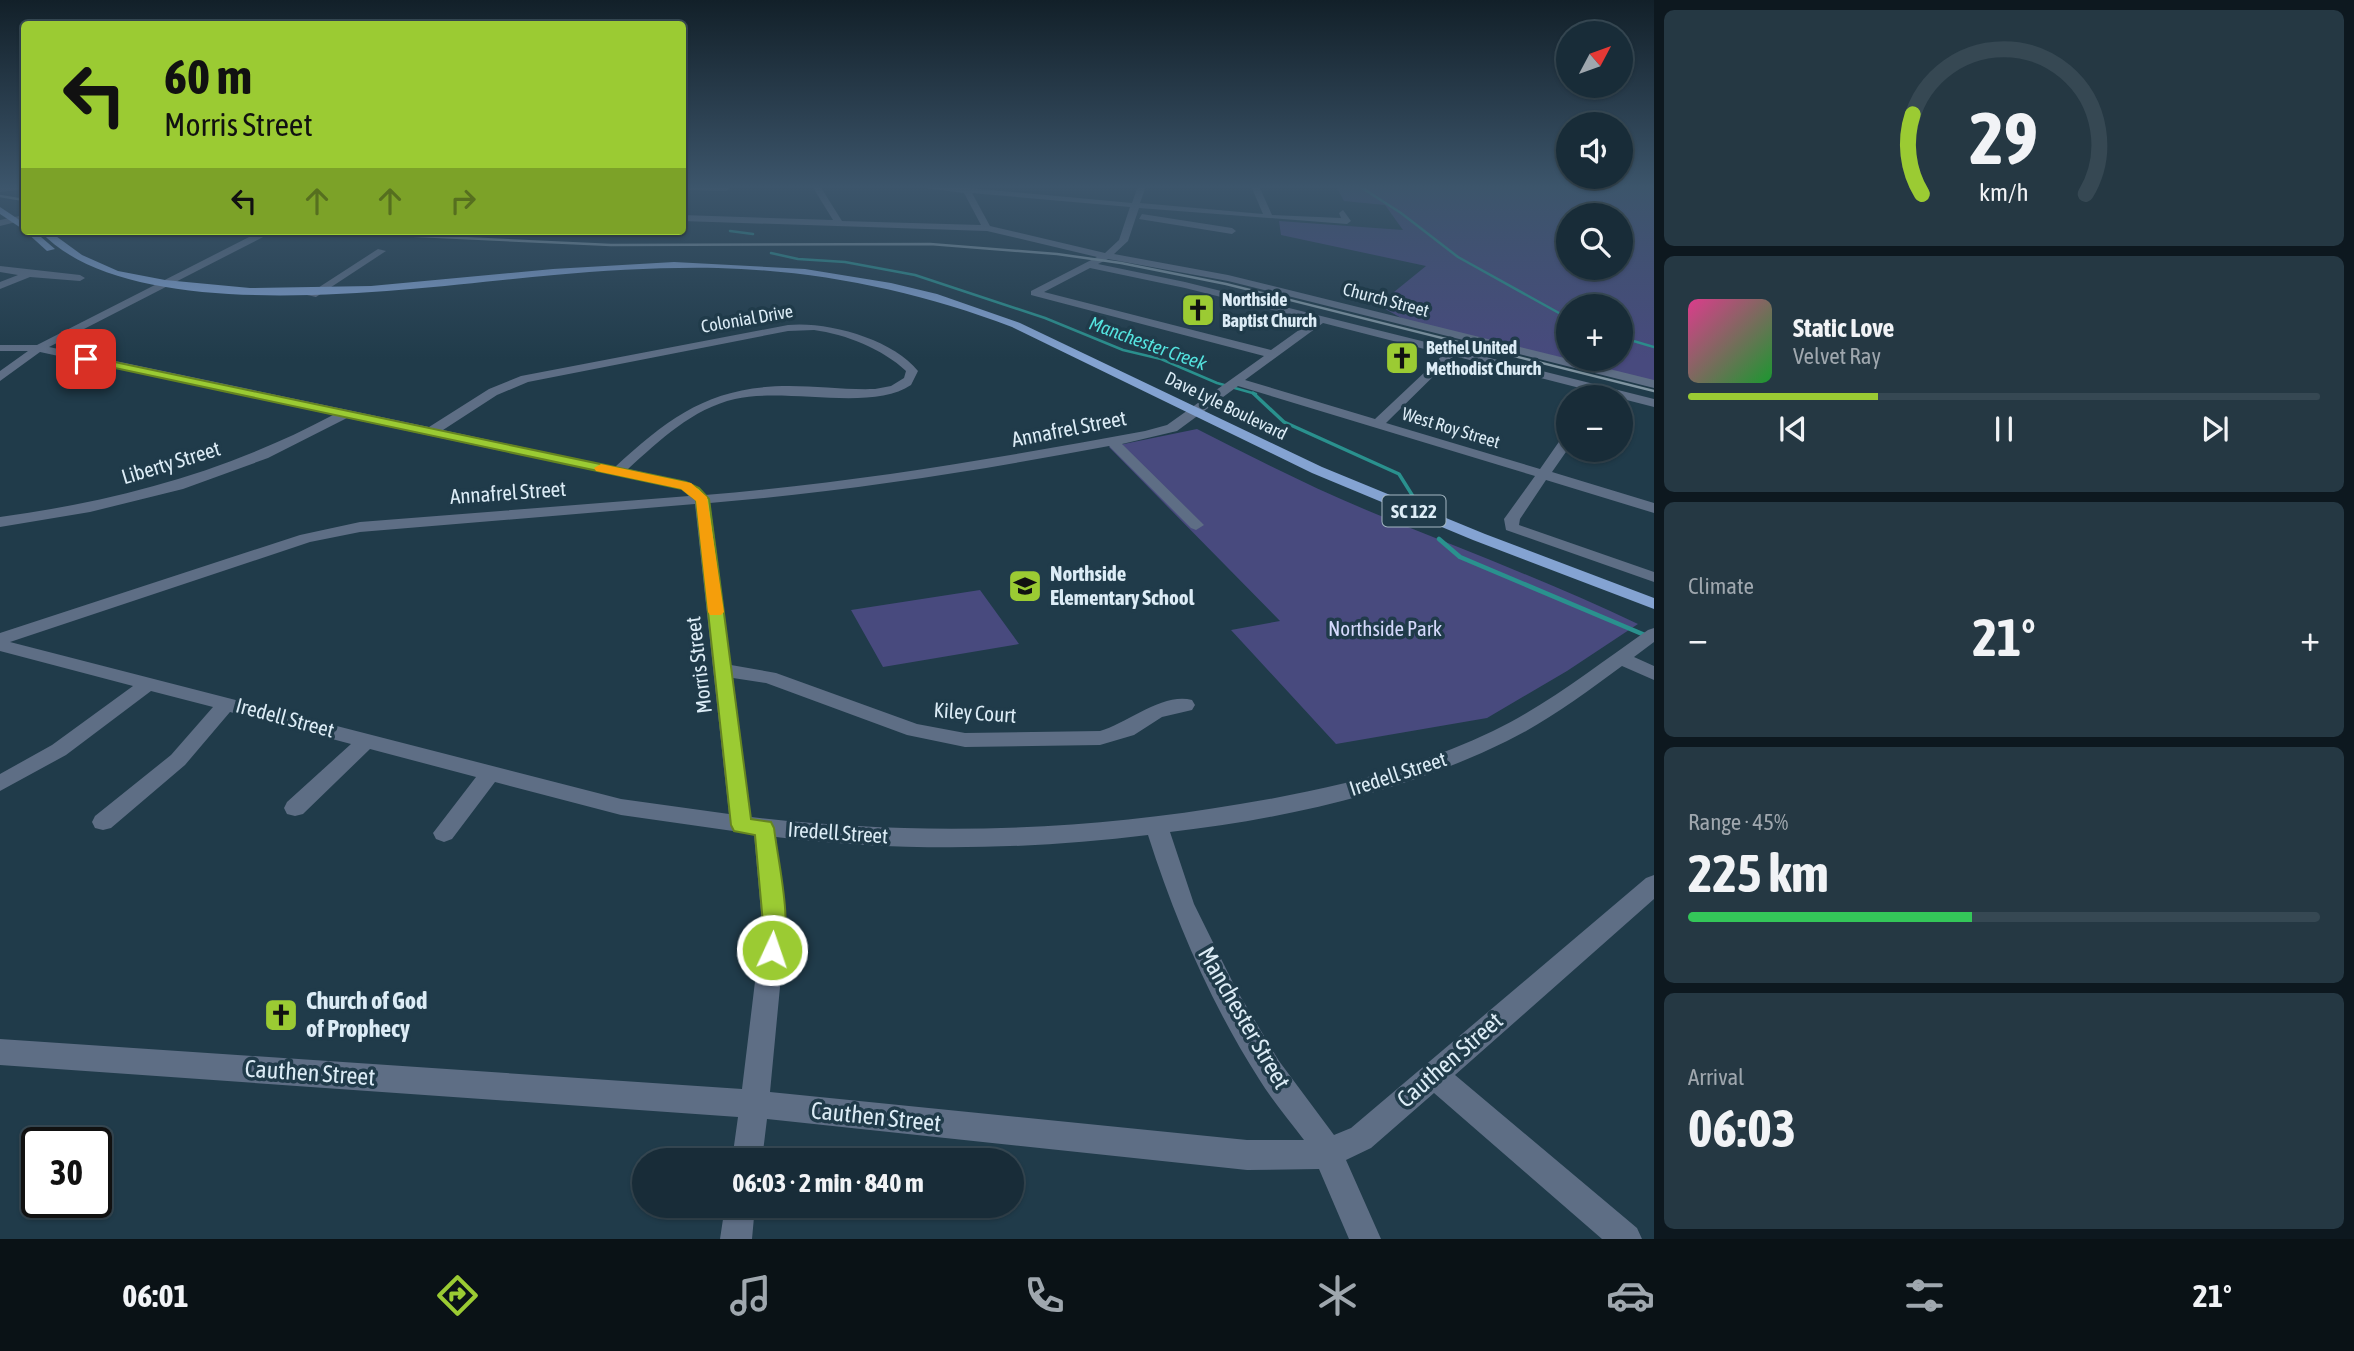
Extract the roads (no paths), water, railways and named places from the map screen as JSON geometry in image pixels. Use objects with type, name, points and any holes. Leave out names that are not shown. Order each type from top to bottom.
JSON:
[{"type":"main road","name":"Dave Lyle Boulevard","points":[[47,244],[62,258],[80,268],[226,295],[382,293],[568,270],[675,265],[764,267],[862,279],[921,293],[993,316],[1373,494],[1654,604]]},
{"type":"main road","name":"Dave Lyle Boulevard","points":[[60,244],[92,265],[162,285]]},
{"type":"street","points":[[0,377],[37,349],[243,244]]},
{"type":"street","points":[[1044,244],[1104,257]]},
{"type":"street","points":[[1120,244],[1104,257],[1035,293],[1272,354]]},
{"type":"street","points":[[1058,247],[1104,257],[1178,283]]},
{"type":"street","points":[[316,293],[381,251]]},
{"type":"street","name":"Church Street","points":[[1119,262],[1254,284],[1654,384]]},
{"type":"street","points":[[1087,265],[1178,283],[1452,352],[1568,385]]},
{"type":"street","points":[[0,269],[80,278]]},
{"type":"street","points":[[0,286],[29,274]]},
{"type":"street","name":"Annafrel Street","points":[[0,639],[306,538],[360,527],[760,495],[875,482],[1113,442],[1172,428],[1322,319]]},
{"type":"street","name":"Colonial Drive","points":[[431,432],[493,392],[525,379],[788,328],[816,327],[846,332],[900,360],[912,371],[911,378],[905,384],[880,392],[775,390],[714,401],[679,416],[617,472]]},
{"type":"street","points":[[0,348],[37,349],[686,486],[760,495]]},
{"type":"street","points":[[1376,425],[1452,352]]},
{"type":"street","name":"West Roy Street","points":[[1233,385],[1654,508]]},
{"type":"street","points":[[1633,400],[1654,403]]},
{"type":"street","name":"Liberty Street","points":[[0,522],[75,511],[197,480],[306,437],[345,414]]},
{"type":"street","points":[[1113,442],[1196,526]]},
{"type":"street","points":[[1556,456],[1512,519],[1511,527],[1654,576]]},
{"type":"street","points":[[686,486],[702,499]]},
{"type":"street","name":"Morris Street","points":[[702,499],[723,670],[774,923],[748,1148]]},
{"type":"street","name":"Iredell Street","points":[[0,645],[621,807],[692,820],[753,827],[878,837],[1020,839],[1196,822],[1315,799],[1374,784],[1478,747],[1536,717],[1647,638]]},
{"type":"street","points":[[1622,657],[1654,674]]},
{"type":"street","name":"Kiley Court","points":[[723,670],[769,677],[914,730],[965,740],[1100,738],[1127,730],[1156,712],[1185,705]]},
{"type":"street","points":[[0,783],[40,764],[81,738],[149,683]]},
{"type":"street","points":[[103,822],[178,760],[227,703]]},
{"type":"street","points":[[295,808],[367,740]]},
{"type":"street","points":[[444,833],[491,772]]},
{"type":"street","name":"Manchester Street","points":[[1157,827],[1182,904],[1227,997],[1269,1069],[1321,1139],[1365,1239]]},
{"type":"street","name":"Cauthen Street","points":[[0,1052],[754,1104],[1247,1155],[1327,1154],[1361,1138],[1654,884]]},
{"type":"street","points":[[1433,1074],[1626,1239]]},
{"type":"street","points":[[736,1239],[739,1218]]},
{"type":"waterway","points":[[1441,244],[1458,257],[1556,311]]},
{"type":"waterway","name":"Manchester Creek","points":[[771,253],[798,259],[845,262],[915,275],[1045,318],[1123,350],[1161,359],[1217,383],[1253,393]]},
{"type":"waterway","points":[[1633,341],[1654,347]]},
{"type":"waterway","name":"Manchester Creek","points":[[1253,393],[1284,422],[1399,474],[1414,498]]},
{"type":"waterway","name":"Manchester Creek","points":[[1439,539],[1460,557],[1654,639]]},
{"type":"railway","points":[[586,244],[930,244],[1057,254],[1121,263],[1226,284],[1654,391]]},
{"type":"place","name":"Northside Baptist Church","points":[[1198,310]]},
{"type":"place","name":"Bethel United Methodist Church","points":[[1402,358]]},
{"type":"place","name":"Northside Elementary School","points":[[1025,586]]},
{"type":"place","name":"Church of God of Prophecy","points":[[281,1015]]},
{"type":"park label","name":"Northside Park","points":[[1385,629]]}]
